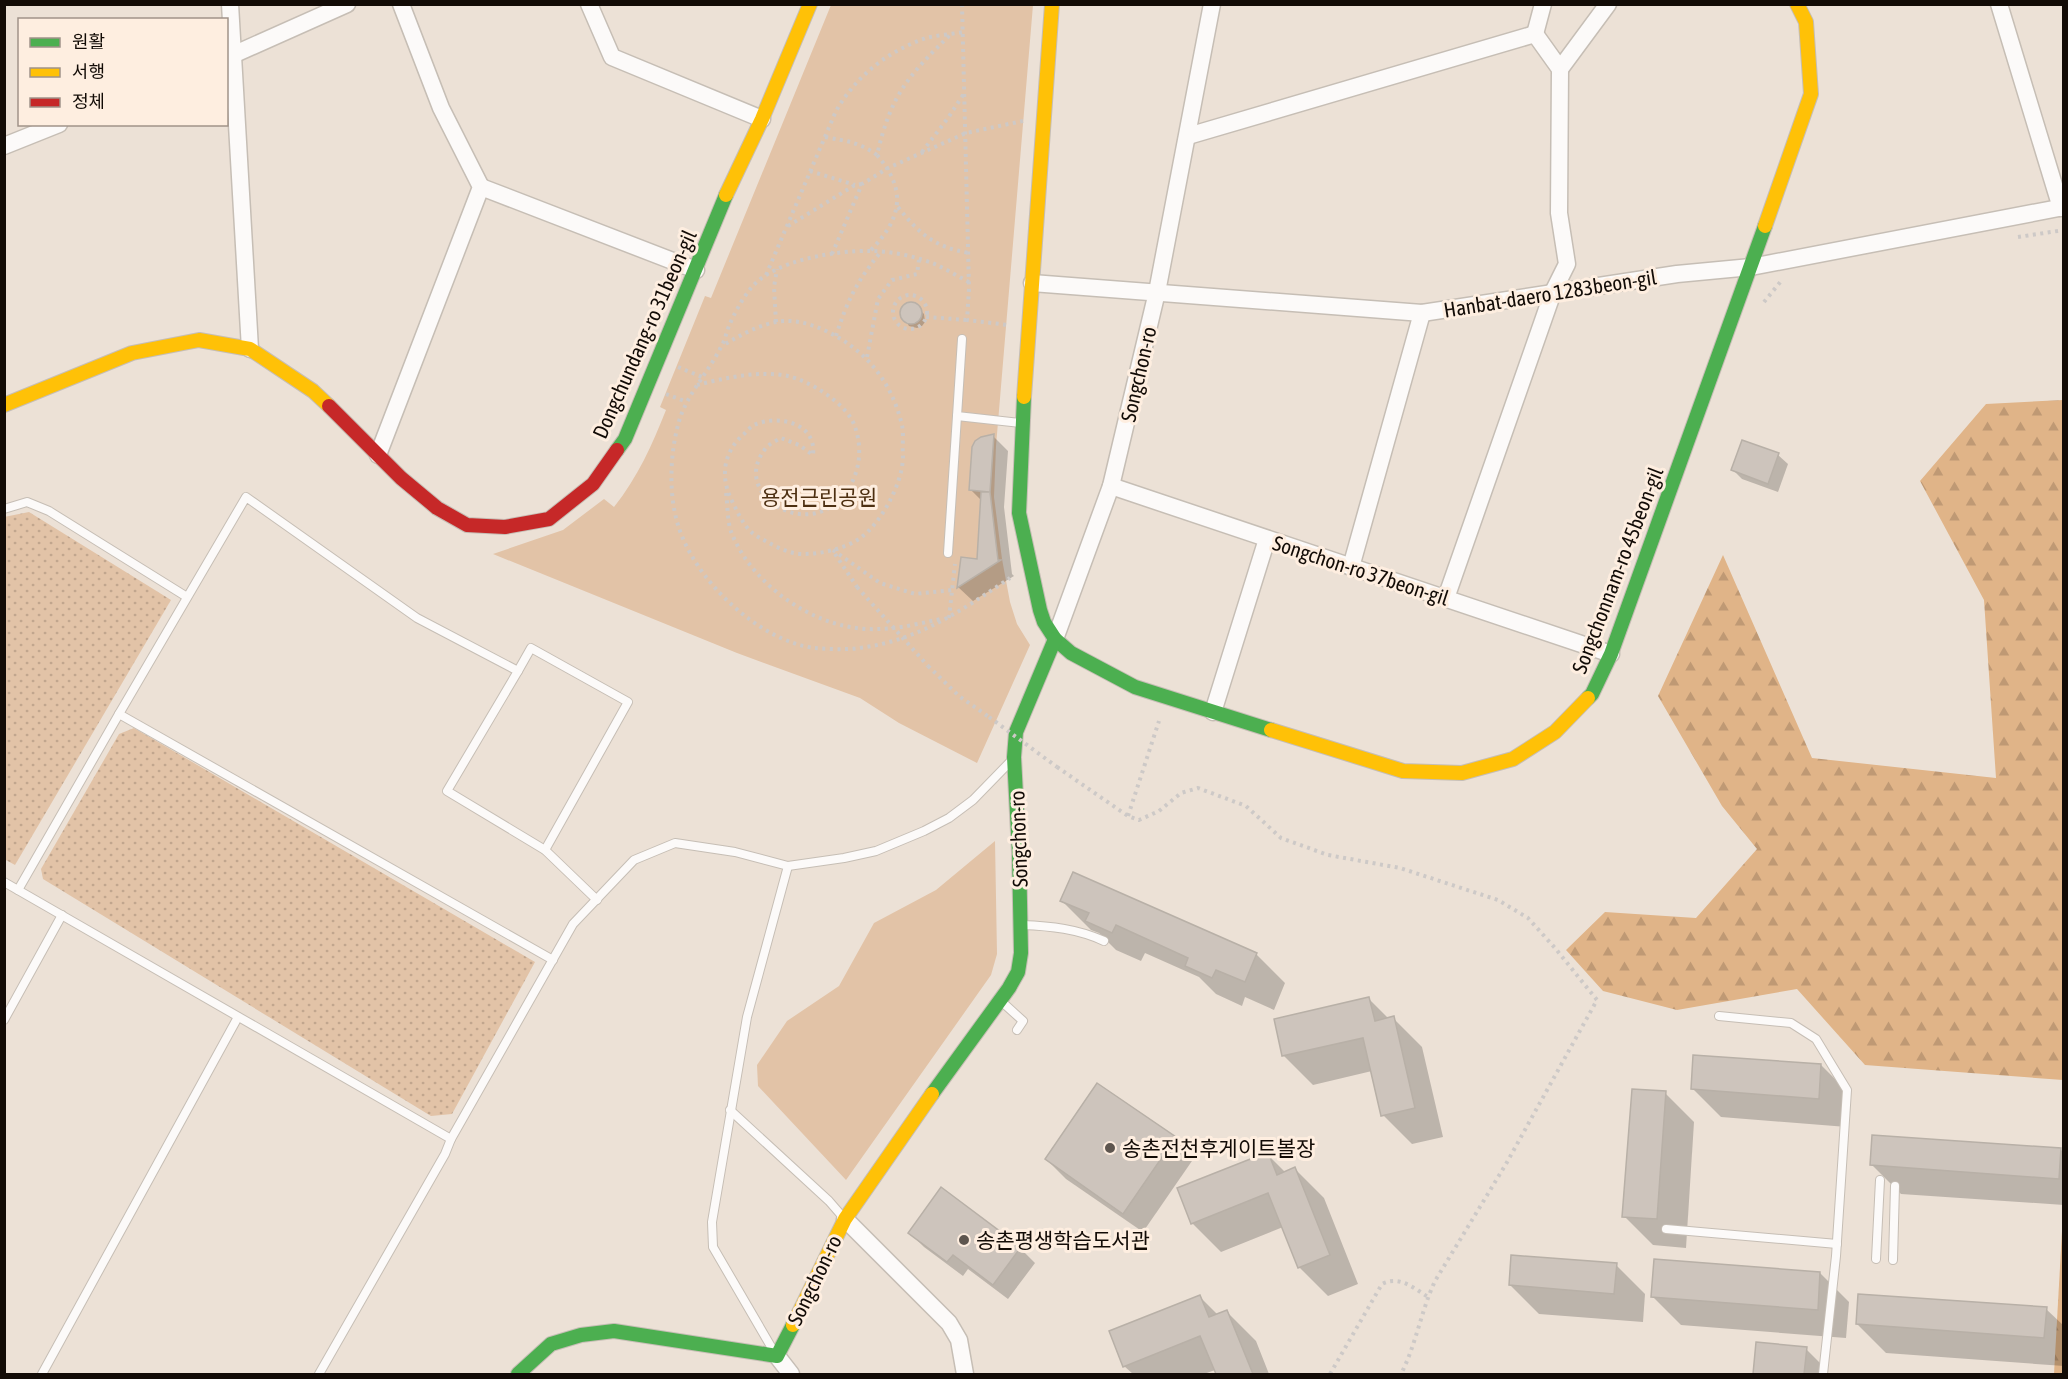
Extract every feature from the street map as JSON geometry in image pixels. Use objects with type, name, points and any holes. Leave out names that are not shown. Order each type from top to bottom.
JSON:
[{"type":"street","points":[[230,4],[230,57],[250,349]]},
{"type":"street","points":[[230,57],[347,4]]},
{"type":"street","points":[[401,4],[441,108],[481,187],[696,270]]},
{"type":"street","points":[[589,4],[612,57],[762,119]]},
{"type":"street","name":"Dongchundang-ro 31beon-gil","points":[[4,405],[132,353],[199,340],[250,349],[313,391],[378,455],[437,508],[467,525],[505,527],[549,519],[593,484],[625,439],[727,192],[762,119],[810,4]]},
{"type":"street","points":[[1052,4],[1022,423],[1019,513],[1040,610],[1044,622],[1055,639]]},
{"type":"street","name":"Songchon-ro","points":[[777,1356],[845,1219],[1000,1001],[1018,972],[1021,925],[1014,757],[1016,732],[1055,639],[1111,486],[1157,292],[1212,4]]},
{"type":"street","points":[[1535,33],[1543,4]]},
{"type":"street","points":[[1560,69],[1608,4]]},
{"type":"street","name":"Songchonnam-ro 45beon-gil","points":[[1055,639],[1071,653],[1136,687],[1403,771],[1462,773],[1513,759],[1555,732],[1592,694],[1611,654],[1811,94],[1806,22],[1797,4]]},
{"type":"street","points":[[2005,6],[2062,207]]},
{"type":"street","points":[[1188,136],[1535,33]]},
{"type":"street","points":[[1446,598],[1553,292],[1567,264],[1559,213],[1560,69],[1535,33]]},
{"type":"street","points":[[4,146],[54,126]]},
{"type":"street","points":[[378,455],[481,187]]},
{"type":"street","name":"Hanbat-daero 1283beon-gil","points":[[1032,283],[1422,313],[1677,274],[1751,267],[2062,207]]},
{"type":"street","points":[[1351,567],[1422,313]]},
{"type":"street","name":"Songchon-ro 37beon-gil","points":[[1111,486],[1611,654]]},
{"type":"street","points":[[1214,712],[1267,539]]},
{"type":"street","points":[[845,1219],[949,1323],[959,1340],[965,1374]]},
{"type":"street","points":[[518,1374],[550,1344],[581,1335],[614,1331],[777,1356],[791,1374]]},
{"type":"lane","points":[[948,553],[962,339]]},
{"type":"lane","points":[[957,416],[1022,423]]},
{"type":"lane","points":[[18,890],[118,714],[246,497],[417,618],[518,671]]},
{"type":"lane","points":[[4,509],[27,502],[49,511],[187,597]]},
{"type":"lane","points":[[545,850],[628,702],[531,648],[447,791],[545,850],[597,900]]},
{"type":"lane","points":[[118,714],[553,960]]},
{"type":"lane","points":[[319,1374],[573,924],[634,861],[675,843],[735,852],[788,866],[876,851],[949,818],[973,800],[1014,757]]},
{"type":"lane","points":[[777,1356],[713,1247],[712,1222],[747,1017],[788,866]]},
{"type":"lane","points":[[4,882],[451,1140]]},
{"type":"lane","points":[[4,1020],[62,915]]},
{"type":"lane","points":[[1021,925],[1083,932],[1104,941]]},
{"type":"lane","points":[[1000,1001],[1023,1021],[1017,1030]]},
{"type":"lane","points":[[1719,1016],[1791,1023],[1816,1039],[1847,1090],[1837,1244],[1823,1374]]},
{"type":"lane","points":[[42,1374],[238,1017]]},
{"type":"lane","points":[[730,1110],[829,1201],[845,1219]]},
{"type":"lane","points":[[1876,1259],[1880,1180]]},
{"type":"lane","points":[[1893,1260],[1895,1186]]},
{"type":"lane","points":[[1666,1229],[1837,1244]]},
{"type":"path","points":[[962,4],[969,253],[967,320]]},
{"type":"path","points":[[766,276],[844,96],[861,77],[894,52],[928,38],[964,32]]},
{"type":"path","points":[[877,155],[888,114],[899,90],[921,63],[950,34]]},
{"type":"path","points":[[922,153],[965,91]]},
{"type":"path","points":[[787,226],[855,185],[862,184],[888,168],[966,133],[1027,120]]},
{"type":"path","points":[[825,137],[865,146],[888,168],[898,196],[898,207],[884,237],[871,251]]},
{"type":"path","points":[[810,171],[855,185]]},
{"type":"path","points":[[832,255],[862,184]]},
{"type":"path","points":[[898,207],[922,235],[938,245],[969,253]]},
{"type":"path","points":[[2017,237],[2064,230]]},
{"type":"path","points":[[969,282],[937,265],[871,251],[806,259],[777,268],[766,276],[752,287],[730,324],[722,346],[687,402],[680,418],[671,478],[673,502],[679,527],[693,559],[722,597],[751,621],[784,639],[813,648],[857,648],[897,641],[950,618],[1010,578]]},
{"type":"path","points":[[836,336],[855,287],[881,252]]},
{"type":"path","points":[[867,357],[878,299],[892,280],[916,274],[919,260]]},
{"type":"path","points":[[776,322],[774,287],[777,268]]},
{"type":"path","points":[[1762,304],[1789,274]]},
{"type":"path","points":[[908,295],[919,297],[926,306],[926,317],[920,326],[904,328],[896,321],[895,306],[902,297],[908,295]]},
{"type":"path","points":[[926,317],[1009,326]]},
{"type":"path","points":[[722,346],[747,332],[776,322],[797,321],[836,336],[867,357],[889,387],[902,426],[903,461],[897,487],[883,514],[860,538],[833,550],[801,554],[778,548],[756,536],[743,522],[726,490]]},
{"type":"path","points":[[674,365],[702,377]]},
{"type":"path","points":[[697,385],[719,379],[759,374],[785,376],[808,382],[827,394],[843,409],[855,425],[860,454],[856,474],[848,491],[832,506],[812,514],[789,513],[771,503],[758,487],[756,467],[766,448],[781,438],[799,445],[813,455],[814,445],[810,434],[794,424],[773,420],[753,425],[736,441],[728,453],[724,472],[732,533],[755,572],[781,596],[809,613],[844,626],[877,630],[950,618]]},
{"type":"path","points":[[661,392],[687,402]]},
{"type":"path","points":[[833,550],[857,587],[928,666],[959,696],[1128,816],[1139,820],[1159,811],[1181,793],[1198,788],[1246,806],[1281,838],[1328,855],[1400,868],[1498,900],[1528,918],[1597,1000],[1506,1164],[1428,1297],[1410,1356],[1401,1374]]},
{"type":"path","points":[[833,550],[880,583],[915,594],[952,590]]},
{"type":"path","points":[[950,618],[955,564]]},
{"type":"path","points":[[1128,816],[1159,720]]},
{"type":"path","points":[[1330,1374],[1383,1284],[1390,1280],[1399,1281],[1428,1297]]},
{"type":"green space","name":"용전근린공원","points":[[831,5],[1033,5],[996,446],[994,497],[1010,602],[1017,624],[1030,645],[977,763],[899,723],[860,698],[737,653],[493,554],[563,530],[604,499],[614,507],[630,484],[661,423],[666,410],[660,407],[705,296],[711,298]]},
{"type":"green space","points":[[2063,400],[2063,1080],[1865,1065],[1797,989],[1677,1010],[1603,991],[1566,950],[1605,912],[1696,918],[1757,849],[1722,806],[1658,696],[1723,555],[1812,758],[1996,778],[1984,600],[1920,481],[1986,404]]},
{"type":"green space","points":[[29,512],[171,600],[15,865],[4,859],[4,517]]},
{"type":"green space","points":[[134,728],[535,962],[452,1114],[431,1116],[43,879],[41,869],[119,734]]},
{"type":"green space","points":[[995,841],[997,954],[991,975],[846,1180],[758,1086],[757,1065],[787,1021],[839,986],[874,923],[936,890]]},
{"type":"green space","points":[[2063,1213],[2063,1374],[2054,1374]]},
{"type":"building","points":[[911,302],[919,305],[922,313],[919,321],[911,324],[903,321],[900,313],[903,305]]},
{"type":"building","points":[[994,434],[990,492],[998,560],[1001,560],[957,588],[961,557],[977,559],[981,492],[989,492],[969,490],[972,447],[981,437]]},
{"type":"building","points":[[1742,440],[1779,453],[1768,484],[1731,470]]},
{"type":"building","points":[[1073,872],[1257,953],[1245,982],[1216,970],[1212,978],[1185,966],[1188,958],[1116,925],[1112,933],[1085,921],[1089,913],[1060,901]]},
{"type":"building","points":[[1369,997],[1375,1021],[1394,1016],[1415,1108],[1381,1116],[1363,1038],[1282,1056],[1274,1019]]},
{"type":"building","points":[[1693,1055],[1821,1064],[1819,1099],[1691,1089]]},
{"type":"building","name":"송촌전천후게이트볼장","points":[[1097,1083],[1176,1137],[1123,1214],[1045,1159]]},
{"type":"building","points":[[1632,1089],[1666,1091],[1657,1219],[1622,1217]]},
{"type":"building","points":[[1872,1135],[2061,1148],[2059,1179],[1870,1165]]},
{"type":"building","points":[[1268,1152],[1277,1175],[1295,1167],[1330,1255],[1298,1268],[1268,1193],[1191,1224],[1177,1188]]},
{"type":"building","name":"송촌평생학습도서관","points":[[941,1187],[1021,1247],[993,1285],[953,1255],[947,1262],[908,1233]]},
{"type":"building","points":[[1511,1255],[1617,1263],[1614,1294],[1509,1285]]},
{"type":"building","points":[[1654,1259],[1820,1272],[1818,1310],[1651,1297]]},
{"type":"building","points":[[1858,1294],[2047,1307],[2044,1338],[1856,1324]]},
{"type":"building","points":[[1200,1295],[1209,1317],[1227,1310],[1253,1374],[1216,1374],[1200,1336],[1123,1367],[1109,1331]]},
{"type":"building","points":[[1756,1342],[1807,1347],[1804,1374],[1753,1374]]},
{"type":"traffic: fast","points":[[617,450],[625,439],[726,195]]},
{"type":"traffic: fast","points":[[1588,698],[1611,654],[1765,226]]},
{"type":"traffic: fast","points":[[1024,397],[1019,513],[1040,610],[1044,622],[1055,639],[1071,653],[1135,687],[1271,730]]},
{"type":"traffic: fast","points":[[932,1094],[1009,988],[1018,972],[1021,953],[1014,757],[1016,732],[1055,639]]},
{"type":"traffic: fast","points":[[518,1374],[551,1344],[581,1335],[614,1331],[777,1356],[793,1325]]},
{"type":"traffic: slow","points":[[726,195],[762,119],[810,4]]},
{"type":"traffic: slow","points":[[1024,397],[1052,4]]},
{"type":"traffic: slow","points":[[1765,226],[1811,94],[1806,22],[1797,4]]},
{"type":"traffic: slow","points":[[4,405],[132,353],[199,340],[250,349],[313,391],[329,406]]},
{"type":"traffic: slow","points":[[1271,730],[1403,771],[1462,773],[1513,759],[1555,732],[1588,698]]},
{"type":"traffic: slow","points":[[793,1325],[845,1219],[932,1094]]},
{"type":"traffic: jam","points":[[329,406],[401,478],[437,508],[467,525],[505,527],[549,519],[593,484],[617,450]]},
{"type":"place","name":"송촌전천후게이트볼장","points":[[1110,1148]]},
{"type":"place","name":"송촌평생학습도서관","points":[[964,1240]]}]
